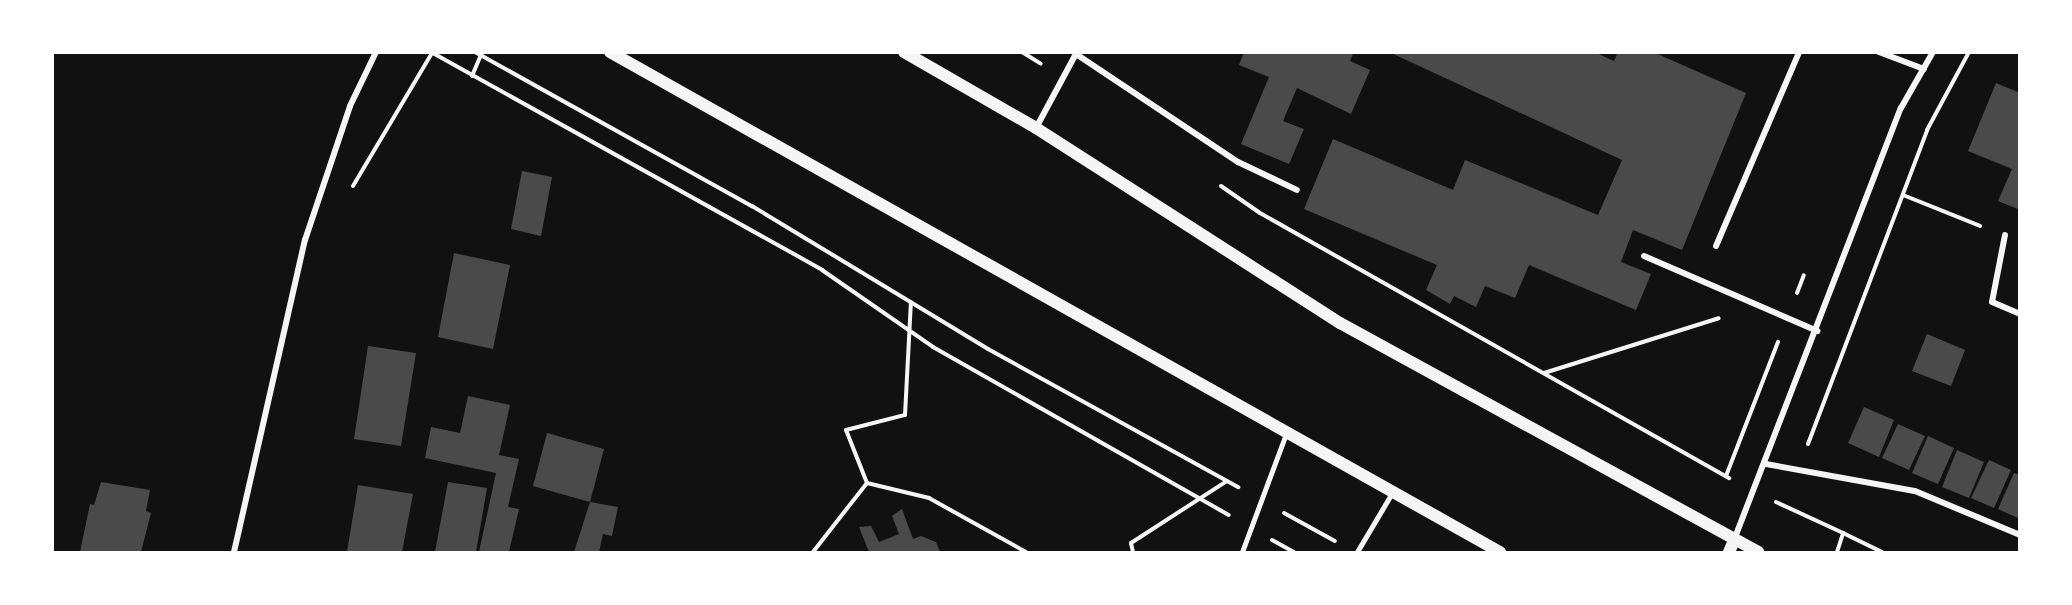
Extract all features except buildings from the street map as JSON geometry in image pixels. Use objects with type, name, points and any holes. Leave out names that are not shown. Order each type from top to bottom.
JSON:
[{"type":"main road","points":[[610,52],[1500,552]]},
{"type":"main road","points":[[904,52],[1036,128],[1340,323],[1731,547],[1759,552]]},
{"type":"street","points":[[234,552],[305,240],[350,106],[376,52]]},
{"type":"street","points":[[1716,246],[1799,52]]},
{"type":"street","points":[[1879,52],[1924,69]]},
{"type":"street","points":[[1731,547],[1766,464],[1901,108],[1933,52]]},
{"type":"street","points":[[1036,128],[1076,53],[1238,162],[1297,190]]},
{"type":"street","points":[[2005,236],[1992,302],[2019,314]]},
{"type":"street","points":[[1644,256],[1817,331]]},
{"type":"street","points":[[1766,464],[1915,491],[2019,535]]},
{"type":"lane","points":[[1242,552],[1287,432]]},
{"type":"lane","points":[[1357,552],[1392,493]]},
{"type":"path","points":[[475,52],[752,206],[910,302],[1344,547]]},
{"type":"path","points":[[1022,52],[1062,77]]},
{"type":"path","points":[[1784,506],[1927,130],[1969,52]]},
{"type":"path","points":[[351,190],[432,53],[822,270],[909,331],[1294,552]]},
{"type":"path","points":[[472,76],[482,54]]},
{"type":"path","points":[[1214,181],[1260,213],[1726,476],[1882,552]]},
{"type":"path","points":[[1903,195],[2005,236]]},
{"type":"path","points":[[867,483],[846,430],[905,415],[910,302]]},
{"type":"path","points":[[1544,373],[1719,318],[1729,322]]},
{"type":"path","points":[[1726,476],[1778,341],[1768,338]]},
{"type":"path","points":[[1132,552],[1131,543],[1227,481]]},
{"type":"path","points":[[813,552],[867,483]]},
{"type":"path","points":[[867,483],[929,498],[1026,552]]},
{"type":"path","points":[[1837,552],[1843,533]]}]
